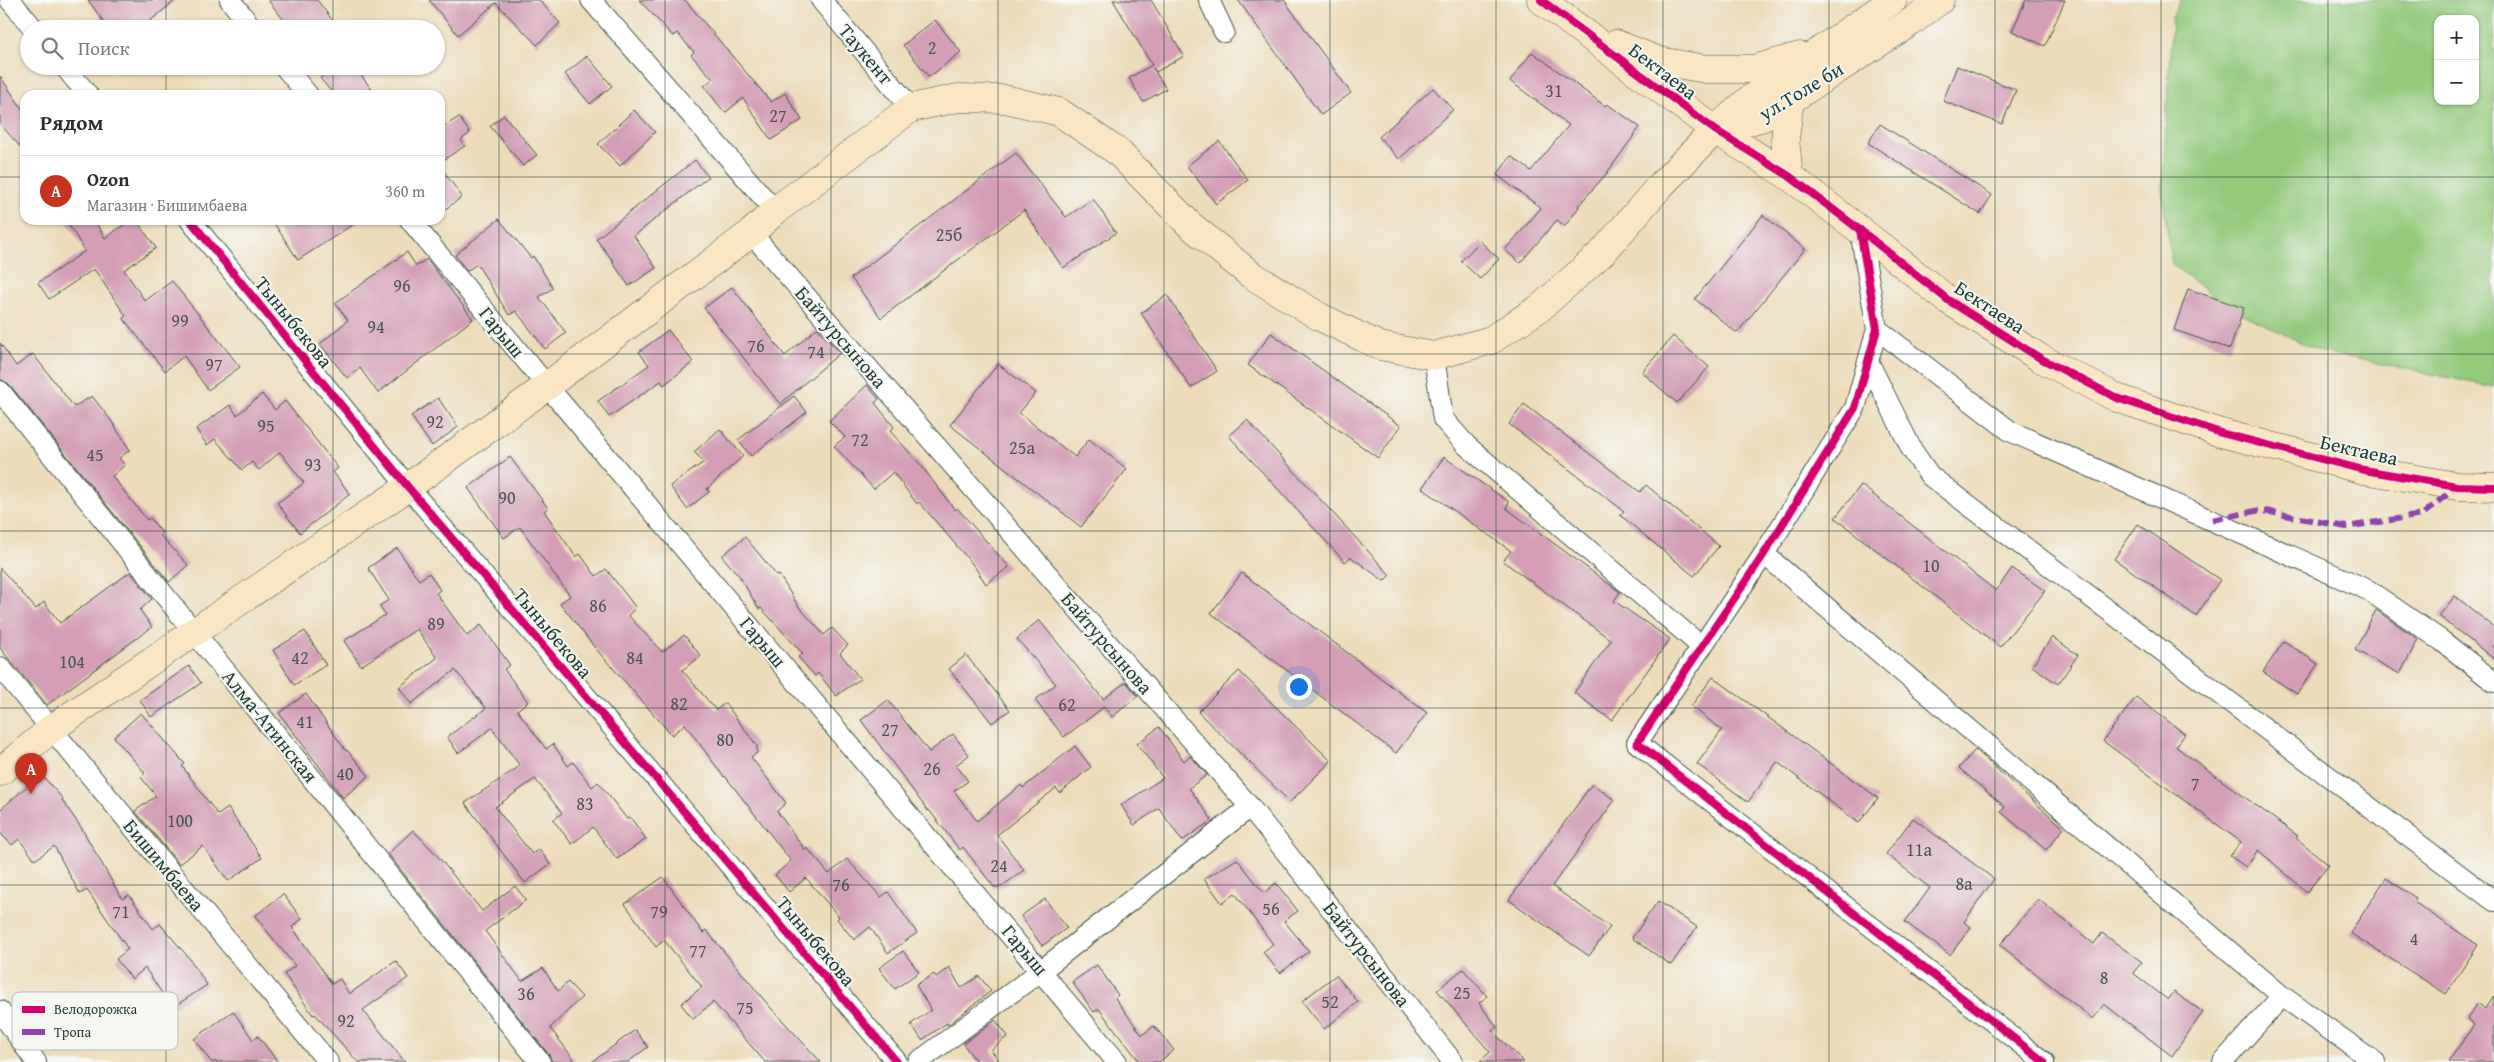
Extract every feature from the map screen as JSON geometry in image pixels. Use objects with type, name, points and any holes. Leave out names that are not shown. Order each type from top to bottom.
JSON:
[{"type":"main road","name":"Бектаева","points":[[1541,0],[1715,130],[1789,176],[1948,300],[2040,358],[2117,398],[2221,433],[2364,470],[2457,486],[2494,487]]},
{"type":"main road","name":"ул.Толе би","points":[[1715,130],[1750,99],[1893,0]]},
{"type":"main road","name":"ул.Толе би","points":[[1715,130],[1764,117],[1911,22],[1940,0]]},
{"type":"main road","points":[[1582,31],[1659,61],[1706,69],[1754,69],[1823,49]]},
{"type":"main road","points":[[0,772],[51,729],[408,487],[547,386],[751,233],[776,210],[911,108],[958,98],[1005,99],[1059,112],[1118,152],[1190,225],[1250,274],[1320,317],[1380,346],[1434,356],[1491,340],[1540,307],[1603,252],[1659,187],[1715,130]]},
{"type":"main road","points":[[1789,176],[1785,139],[1790,100]]},
{"type":"street","points":[[10,0],[27,20]]},
{"type":"street","points":[[230,0],[246,20]]},
{"type":"street","points":[[591,0],[776,210]]},
{"type":"street","name":"Таукент","points":[[821,0],[911,108]]},
{"type":"street","points":[[1209,0],[1224,32]]},
{"type":"street","points":[[71,75],[84,90]]},
{"type":"street","points":[[291,75],[304,90]]},
{"type":"street","name":"Тыныбекова","points":[[194,225],[408,487],[897,1062]]},
{"type":"street","name":"Гарыш","points":[[414,225],[547,386],[1042,970],[1117,1062]]},
{"type":"street","points":[[1860,230],[1877,330],[1855,408],[1764,554],[1637,743],[2044,1062]]},
{"type":"street","name":"Байтурсынова","points":[[751,233],[1250,807],[1452,1062]]},
{"type":"street","points":[[1877,330],[2010,431],[2368,590],[2442,641],[2494,682]]},
{"type":"street","points":[[1434,356],[1443,419],[1466,445],[1702,646]]},
{"type":"street","points":[[1869,363],[1904,436],[1930,476],[2494,901]]},
{"type":"street","name":"Алма-Атинская","points":[[0,392],[540,1062]]},
{"type":"street","points":[[1764,554],[2282,996],[2375,1062]]},
{"type":"street","name":"Бишимбаева","points":[[0,666],[328,1062]]},
{"type":"street","points":[[918,1062],[1042,970],[1250,807]]},
{"type":"street","points":[[2222,1062],[2282,996]]},
{"type":"street","points":[[0,1011],[12,1028]]},
{"type":"street","points":[[28,1050],[36,1062]]},
{"type":"green space","points":[[2180,0],[2494,0],[2494,387],[2318,351],[2221,303],[2172,264],[2162,194],[2172,18]]},
{"type":"building","points":[[88,0],[176,0],[151,20],[102,20]]},
{"type":"building","points":[[268,0],[317,0],[332,20],[284,20]]},
{"type":"building","points":[[429,0],[539,0],[560,23],[537,45],[496,3],[458,35]]},
{"type":"building","points":[[639,0],[685,0],[771,102],[785,93],[802,120],[771,140],[743,98],[725,113],[704,86],[713,79],[691,55],[694,52],[677,33],[673,36]]},
{"type":"building","points":[[1113,0],[1151,0],[1184,56],[1156,72],[1153,68],[1166,89],[1143,102],[1129,78],[1152,65]]},
{"type":"building","points":[[1238,0],[1284,0],[1351,93],[1321,115]]},
{"type":"building","points":[[2026,0],[2065,0],[2045,46],[2012,31]]},
{"type":"building","points":[[935,20],[961,52],[929,77],[903,45]]},
{"type":"building","points":[[1532,52],[1605,106],[1607,104],[1640,127],[1607,173],[1578,206],[1565,226],[1557,220],[1520,263],[1505,250],[1541,208],[1497,175],[1511,156],[1531,171],[1569,125],[1510,81]]},
{"type":"building","points":[[587,56],[612,86],[590,104],[565,74]]},
{"type":"building","points":[[1957,66],[2016,90],[2002,124],[1943,101]]},
{"type":"building","points":[[324,75],[361,75],[372,90],[330,90],[320,78]]},
{"type":"building","points":[[0,76],[20,106],[20,146],[0,124]]},
{"type":"building","points":[[1433,88],[1453,110],[1399,159],[1379,137]]},
{"type":"building","points":[[634,110],[655,132],[620,166],[598,144]]},
{"type":"building","points":[[504,115],[537,155],[523,166],[490,126]]},
{"type":"building","points":[[459,117],[470,133],[461,140],[465,146],[445,159],[445,126]]},
{"type":"building","points":[[1880,124],[1992,195],[1980,214],[1868,143]]},
{"type":"building","points":[[1219,141],[1248,180],[1216,204],[1187,166]]},
{"type":"building","points":[[1016,153],[1066,217],[1093,199],[1116,233],[1063,268],[1024,210],[881,318],[851,278]]},
{"type":"building","points":[[695,160],[708,177],[634,236],[656,268],[629,286],[614,262],[596,239]]},
{"type":"building","points":[[445,173],[462,197],[445,209]]},
{"type":"building","points":[[1763,215],[1805,249],[1737,333],[1695,299]]},
{"type":"building","points":[[499,219],[531,258],[533,256],[553,288],[539,297],[566,333],[545,349],[516,311],[509,315],[477,264],[467,271],[455,255]]},
{"type":"building","points":[[69,225],[97,225],[105,238],[124,225],[140,225],[156,248],[124,270],[145,301],[172,281],[240,367],[208,390],[184,356],[165,371],[123,318],[126,316],[94,269],[49,299],[38,283],[85,251]]},
{"type":"building","points":[[275,225],[352,225],[298,260]]},
{"type":"building","points":[[1480,241],[1499,259],[1480,279],[1461,261]]},
{"type":"building","points":[[407,252],[416,266],[427,259],[473,319],[378,393],[360,368],[347,378],[320,344],[348,320],[335,303]]},
{"type":"building","points":[[732,287],[785,356],[817,328],[840,353],[780,404],[704,308]]},
{"type":"building","points":[[2188,289],[2244,308],[2230,349],[2174,330]]},
{"type":"building","points":[[1167,295],[1217,371],[1191,388],[1141,313]]},
{"type":"building","points":[[668,330],[693,362],[664,385],[661,381],[609,417],[598,401],[649,365],[639,352]]},
{"type":"building","points":[[1271,333],[1401,426],[1378,458],[1248,365]]},
{"type":"building","points":[[1673,336],[1709,367],[1677,403],[1642,372]]},
{"type":"building","points":[[0,343],[16,366],[33,354],[74,407],[92,396],[110,419],[130,450],[119,458],[125,465],[112,476],[147,520],[150,518],[162,533],[160,535],[188,565],[169,582],[9,384],[0,379]]},
{"type":"building","points":[[998,364],[1036,393],[1019,413],[1075,457],[1089,439],[1127,469],[1081,527],[950,425]]},
{"type":"building","points":[[867,385],[879,399],[875,403],[894,427],[890,431],[920,464],[955,510],[957,508],[1009,567],[986,584],[974,566],[919,502],[917,504],[893,472],[874,489],[834,446],[845,437],[829,421]]},
{"type":"building","points":[[262,394],[275,410],[285,401],[338,468],[333,472],[350,494],[300,533],[277,503],[304,483],[280,452],[259,470],[252,462],[242,470],[215,439],[207,445],[196,429],[230,405],[237,415]]},
{"type":"building","points":[[794,396],[807,412],[751,456],[738,440]]},
{"type":"building","points":[[438,398],[458,427],[432,446],[411,416]]},
{"type":"building","points":[[1524,404],[1640,492],[1646,485],[1719,546],[1694,576],[1620,515],[1624,511],[1509,424]]},
{"type":"building","points":[[1247,420],[1390,575],[1384,581],[1351,557],[1345,562],[1229,436]]},
{"type":"building","points":[[720,429],[743,456],[707,489],[709,492],[687,509],[670,486],[704,462],[694,452]]},
{"type":"building","points":[[510,457],[548,508],[544,511],[576,557],[580,554],[596,576],[606,569],[636,608],[628,615],[662,652],[684,635],[701,656],[682,670],[716,710],[725,703],[757,746],[757,753],[751,757],[786,803],[777,811],[805,850],[807,848],[829,874],[847,859],[881,897],[888,892],[917,933],[888,953],[870,927],[854,940],[837,919],[839,917],[806,878],[789,892],[775,875],[791,861],[724,777],[685,724],[672,735],[595,648],[560,603],[570,596],[520,527],[504,538],[468,488]]},
{"type":"building","points":[[1444,457],[1509,502],[1506,508],[1620,592],[1614,601],[1670,639],[1612,720],[1574,693],[1611,640],[1503,561],[1511,551],[1422,488]]},
{"type":"building","points":[[1861,485],[1996,591],[2012,568],[2045,591],[2000,647],[1835,518]]},
{"type":"building","points":[[2138,524],[2220,580],[2196,616],[2114,559]]},
{"type":"building","points":[[745,537],[777,576],[779,575],[799,607],[824,635],[832,628],[848,645],[840,653],[860,679],[836,696],[818,673],[815,676],[798,657],[803,654],[761,608],[759,609],[740,577],[722,556]]},
{"type":"building","points":[[397,548],[419,580],[429,573],[440,590],[436,593],[467,636],[481,625],[510,665],[504,669],[528,702],[517,710],[546,749],[553,744],[568,766],[573,762],[592,787],[598,782],[627,819],[630,817],[646,839],[617,859],[593,827],[572,844],[553,820],[562,813],[535,779],[495,807],[532,854],[539,849],[550,864],[525,883],[465,803],[520,766],[492,728],[458,753],[447,737],[486,708],[455,670],[411,704],[399,687],[437,658],[417,629],[361,666],[344,641],[385,615],[379,606],[389,600],[368,568]]},
{"type":"building","points":[[0,568],[36,609],[44,602],[60,623],[130,572],[152,599],[140,610],[152,627],[47,705],[0,648]]},
{"type":"building","points":[[1242,573],[1427,713],[1396,753],[1211,613]]},
{"type":"building","points":[[2455,596],[2494,627],[2494,659],[2439,616]]},
{"type":"building","points":[[2376,610],[2418,639],[2400,674],[2355,650]]},
{"type":"building","points":[[1039,620],[1103,699],[1126,682],[1138,696],[1112,717],[1104,707],[1064,737],[1035,700],[1056,684],[1017,639]]},
{"type":"building","points":[[305,631],[326,665],[294,685],[273,650]]},
{"type":"building","points":[[2052,637],[2078,655],[2058,684],[2032,666]]},
{"type":"building","points":[[2284,641],[2318,664],[2297,694],[2263,672]]},
{"type":"building","points":[[966,655],[1010,710],[992,723],[949,669]]},
{"type":"building","points":[[189,666],[201,683],[151,717],[140,700]]},
{"type":"building","points":[[1239,671],[1331,761],[1290,802],[1198,712]]},
{"type":"building","points":[[1713,677],[1878,798],[1859,823],[1777,762],[1748,802],[1697,764],[1722,730],[1691,706]]},
{"type":"building","points":[[306,694],[346,751],[369,776],[343,798],[279,713]]},
{"type":"building","points":[[2136,697],[2185,734],[2176,747],[2298,836],[2296,838],[2329,865],[2307,892],[2258,850],[2246,867],[2230,856],[2241,842],[2103,741]]},
{"type":"building","points":[[888,700],[929,752],[953,734],[969,755],[956,765],[968,781],[954,791],[977,821],[1021,785],[1023,788],[1075,746],[1091,767],[1060,793],[1056,788],[997,835],[1024,870],[1001,887],[994,887],[963,847],[960,850],[928,811],[861,720]]},
{"type":"building","points":[[141,713],[185,764],[182,766],[218,815],[228,808],[262,858],[228,881],[203,846],[179,864],[135,811],[156,796],[141,777],[145,773],[114,737]]},
{"type":"building","points":[[1159,727],[1184,761],[1190,756],[1207,775],[1189,788],[1212,820],[1182,841],[1159,808],[1134,825],[1121,805],[1163,778],[1137,744]]},
{"type":"building","points":[[1975,750],[2064,828],[2046,850],[2001,812],[2005,807],[1959,768]]},
{"type":"building","points":[[41,774],[63,799],[122,899],[129,895],[153,929],[160,924],[189,958],[207,985],[178,1004],[178,992],[161,992],[145,968],[132,979],[116,959],[128,949],[87,890],[80,894],[54,846],[35,860],[19,839],[12,845],[0,833],[0,810]]},
{"type":"building","points":[[1592,784],[1615,800],[1552,886],[1610,927],[1589,956],[1509,900]]},
{"type":"building","points":[[1913,818],[1994,879],[1964,922],[1971,927],[1950,955],[1905,922],[1930,888],[1886,854]]},
{"type":"building","points":[[413,830],[436,854],[482,911],[515,886],[526,900],[485,931],[522,981],[543,968],[558,991],[568,982],[582,997],[550,1028],[576,1062],[552,1062],[549,1055],[388,854]]},
{"type":"building","points":[[1237,859],[1264,893],[1276,883],[1298,911],[1284,921],[1309,951],[1280,973],[1263,952],[1273,944],[1235,893],[1222,903],[1204,879]]},
{"type":"building","points":[[663,877],[703,933],[706,930],[770,1007],[821,1062],[765,1062],[713,1002],[693,1019],[681,1004],[702,987],[664,940],[656,947],[625,904]]},
{"type":"building","points":[[2386,878],[2416,898],[2414,902],[2478,945],[2446,994],[2350,933]]},
{"type":"building","points":[[283,894],[302,919],[292,927],[332,984],[340,979],[349,994],[396,961],[408,978],[363,1010],[405,1062],[358,1062],[315,1014],[313,1015],[284,974],[295,966],[255,916]]},
{"type":"building","points":[[1045,899],[1067,928],[1042,946],[1021,916]]},
{"type":"building","points":[[2038,899],[2094,944],[2102,933],[2142,962],[2133,973],[2168,1000],[2174,992],[2203,1012],[2172,1056],[2104,1004],[2093,1019],[2000,945]]},
{"type":"building","points":[[1658,901],[1697,927],[1671,965],[1632,938]]},
{"type":"building","points":[[903,951],[919,972],[895,989],[879,968]]},
{"type":"building","points":[[1097,965],[1118,995],[1115,998],[1142,1035],[1154,1026],[1174,1050],[1159,1062],[1140,1062],[1099,1009],[1094,1012],[1072,982]]},
{"type":"building","points":[[949,967],[961,988],[979,976],[991,991],[948,1025],[947,1023],[922,1040],[911,1024],[931,1010],[916,985],[934,974],[936,977]]},
{"type":"building","points":[[1463,969],[1487,996],[1479,1003],[1497,1027],[1492,1031],[1524,1062],[1479,1062],[1490,1052],[1437,990]]},
{"type":"building","points":[[1336,975],[1358,1002],[1324,1029],[1302,1001]]},
{"type":"building","points":[[2494,997],[2494,1062],[2448,1062],[2474,1025],[2467,1019],[2478,1003],[2485,1009]]},
{"type":"building","points":[[233,1011],[253,1040],[258,1036],[278,1062],[211,1062],[194,1039]]},
{"type":"building","points":[[995,1020],[1008,1036],[991,1050],[1000,1062],[977,1062],[963,1044]]},
{"type":"building","points":[[635,1030],[648,1047],[628,1062],[592,1062]]},
{"type":"marked path","points":[[2212,520],[2260,510],[2346,527],[2422,515],[2457,486]]},
{"type":"cycle path","points":[[1541,0],[1715,130],[1789,176],[1948,300],[2040,358],[2117,398],[2221,433],[2364,470],[2457,486],[2494,487]]},
{"type":"cycle path","points":[[194,225],[408,487],[897,1062]]},
{"type":"cycle path","points":[[1860,230],[1877,329],[1855,408],[1764,554],[1637,743],[2044,1062]]},
{"type":"place","name":"Ozon","points":[[31,794]]}]
